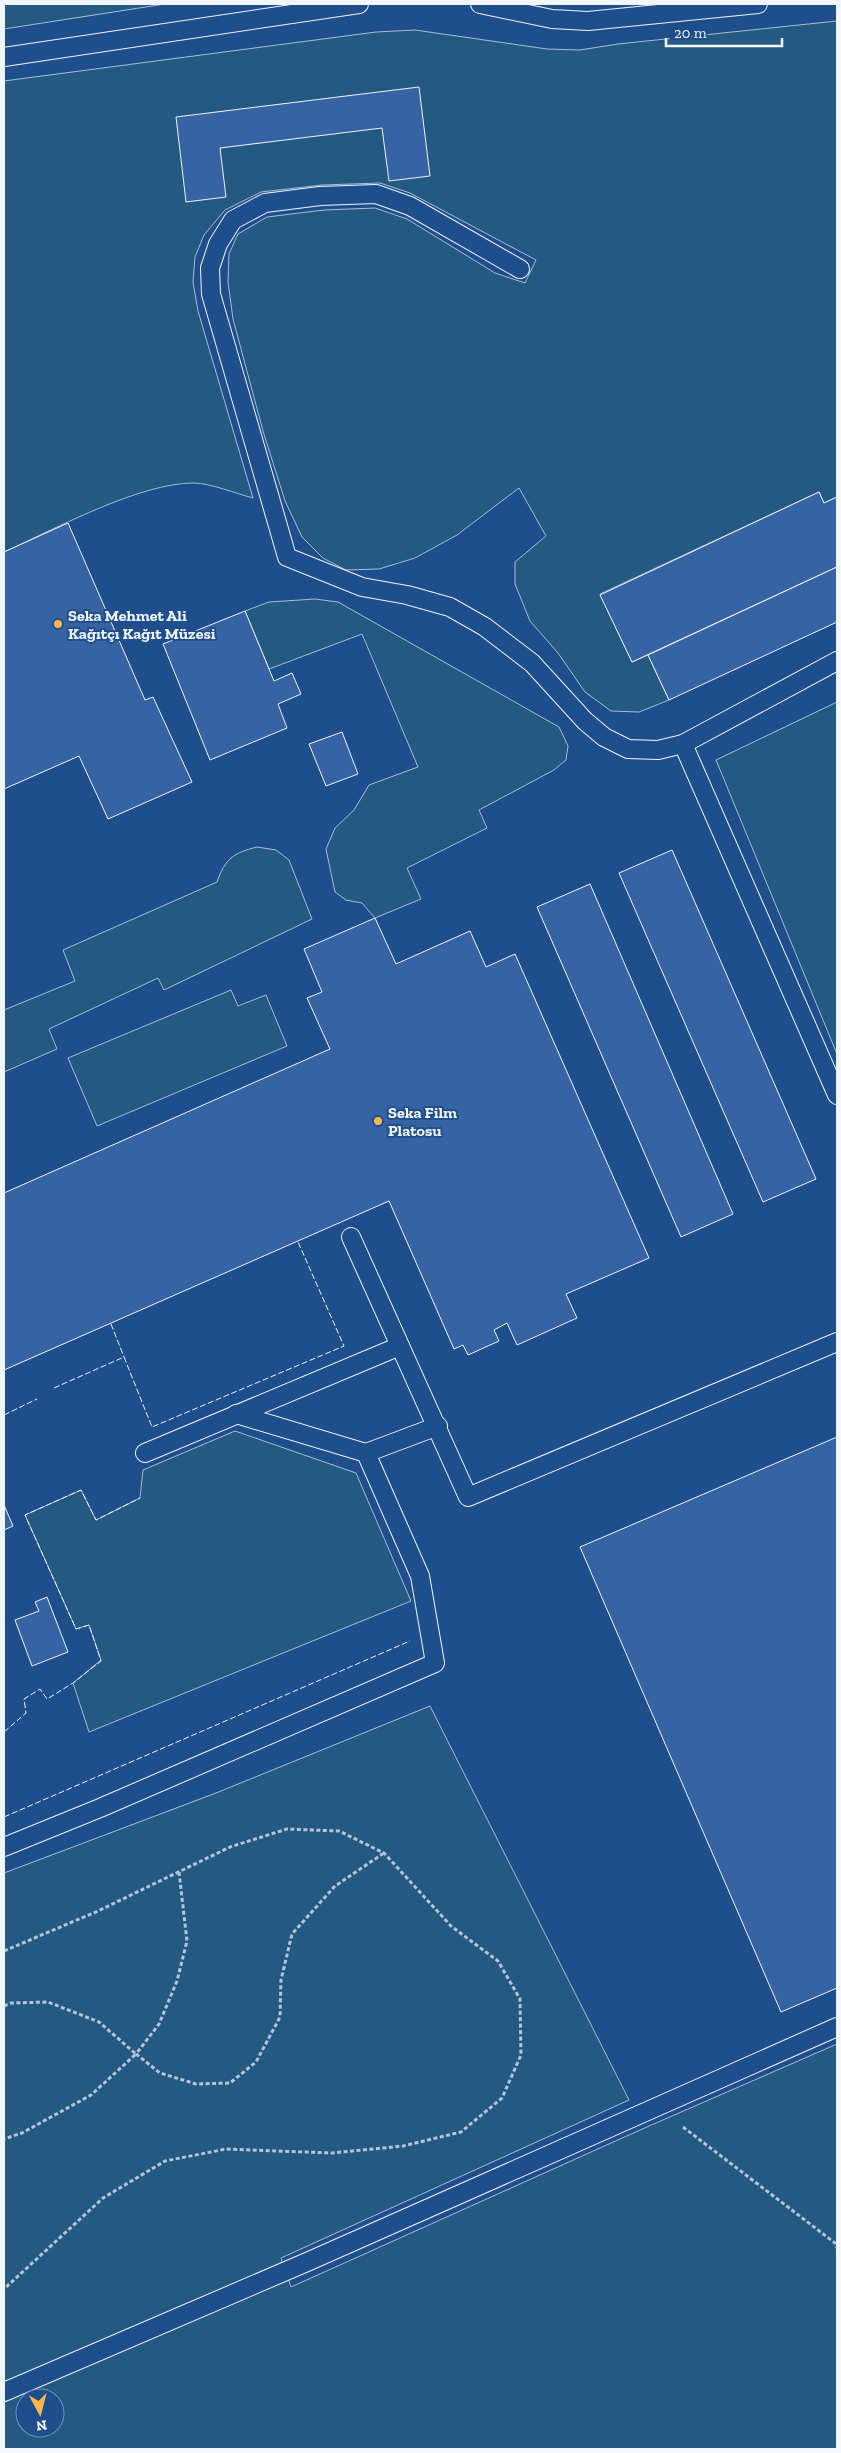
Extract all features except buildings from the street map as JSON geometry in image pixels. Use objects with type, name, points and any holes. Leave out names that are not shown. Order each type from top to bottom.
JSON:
[{"type":"lane","points":[[4,56],[359,4]]},
{"type":"lane","points":[[480,4],[552,19],[588,21],[758,4]]},
{"type":"lane","points":[[520,269],[410,206],[376,194],[320,196],[265,203],[234,220],[218,244],[210,268],[210,294],[287,557],[362,588],[407,595],[450,607],[485,627],[532,663],[585,721],[604,737],[628,749],[658,750],[683,744],[837,662]]},
{"type":"lane","points":[[683,744],[837,1095]]},
{"type":"lane","points":[[351,1237],[468,1496],[837,1342]]},
{"type":"lane","points":[[145,1453],[400,1346]]},
{"type":"lane","points":[[236,1414],[366,1454],[438,1426]]},
{"type":"lane","points":[[4,1847],[100,1808],[435,1663],[420,1576],[366,1454]]},
{"type":"lane","points":[[4,2392],[307,2262],[837,2027]]},
{"type":"path","points":[[4,1952],[98,1911],[230,1847],[287,1829],[339,1831],[384,1853],[451,1926],[498,1961],[520,1999],[521,2055],[502,2098],[461,2132],[403,2146],[332,2153],[226,2149],[165,2161],[103,2198],[4,2289]]},
{"type":"path","points":[[4,2006],[11,2003],[48,2002],[99,2022],[160,2073],[196,2084],[230,2083],[256,2062],[280,2017],[281,1980],[292,1934],[335,1886],[384,1853]]},
{"type":"path","points":[[4,2139],[22,2133],[91,2095],[136,2054],[159,2024],[177,1981],[186,1941],[179,1872]]},
{"type":"path","points":[[656,2107],[836,2246]]},
{"type":"shaded area","points":[[4,4],[165,4],[4,29]]},
{"type":"shaded area","points":[[837,21],[837,497],[824,503],[819,492],[600,594],[632,662],[648,655],[669,700],[639,712],[611,711],[585,692],[558,653],[530,621],[515,584],[515,562],[546,536],[519,488],[457,535],[415,558],[379,569],[346,570],[323,558],[302,537],[285,501],[263,431],[233,319],[228,282],[229,254],[238,234],[267,217],[324,210],[375,208],[407,219],[495,273],[525,283],[536,260],[410,193],[380,183],[322,185],[261,192],[225,210],[204,235],[195,257],[193,282],[198,311],[253,498],[200,483],[172,485],[123,499],[72,520],[4,552],[4,81],[376,32],[415,30],[547,49],[580,50],[618,44]]},
{"type":"shaded area","points":[[315,599],[338,602],[559,727],[568,746],[566,760],[554,770],[479,810],[487,828],[407,868],[421,899],[375,918],[362,903],[346,900],[335,892],[326,849],[335,828],[354,810],[369,785],[418,767],[362,634],[269,669],[245,611],[269,602]]},
{"type":"shaded area","points":[[837,702],[837,1054],[716,760]]},
{"type":"shaded area","points":[[257,847],[276,850],[289,860],[312,919],[164,990],[158,978],[49,1029],[57,1049],[4,1072],[4,1010],[75,981],[63,950],[217,882],[223,868],[231,858]]},
{"type":"shaded area","points":[[231,990],[238,1006],[266,995],[287,1046],[97,1126],[68,1058]]},
{"type":"shaded area","points":[[235,1431],[356,1473],[411,1601],[89,1732],[73,1683],[101,1660],[89,1625],[76,1629],[25,1515],[81,1490],[96,1520],[140,1498],[143,1470]]},
{"type":"shaded area","points":[[430,1706],[629,2100],[281,2258],[291,2287],[640,2130],[837,2044],[837,2449],[4,2449],[4,1873],[216,1793]]},
{"type":"fence","points":[[54,1388],[124,1357],[152,1427],[344,1346],[298,1242]]},
{"type":"fence","points":[[111,1324],[124,1357]]},
{"type":"fence","points":[[4,1415],[37,1399]]},
{"type":"fence","points":[[4,1732],[26,1713],[24,1699],[40,1689],[47,1699],[73,1683],[101,1661],[89,1625],[76,1629],[25,1515],[81,1490],[96,1520],[140,1498]]},
{"type":"fence","points":[[4,1817],[410,1641]]},
{"type":"place","name":"Seka Mehmet Ali Kağıtçı Kağıt Müzesi","points":[[58,624]]},
{"type":"place","name":"Seka Film Platosu","points":[[378,1121]]}]
